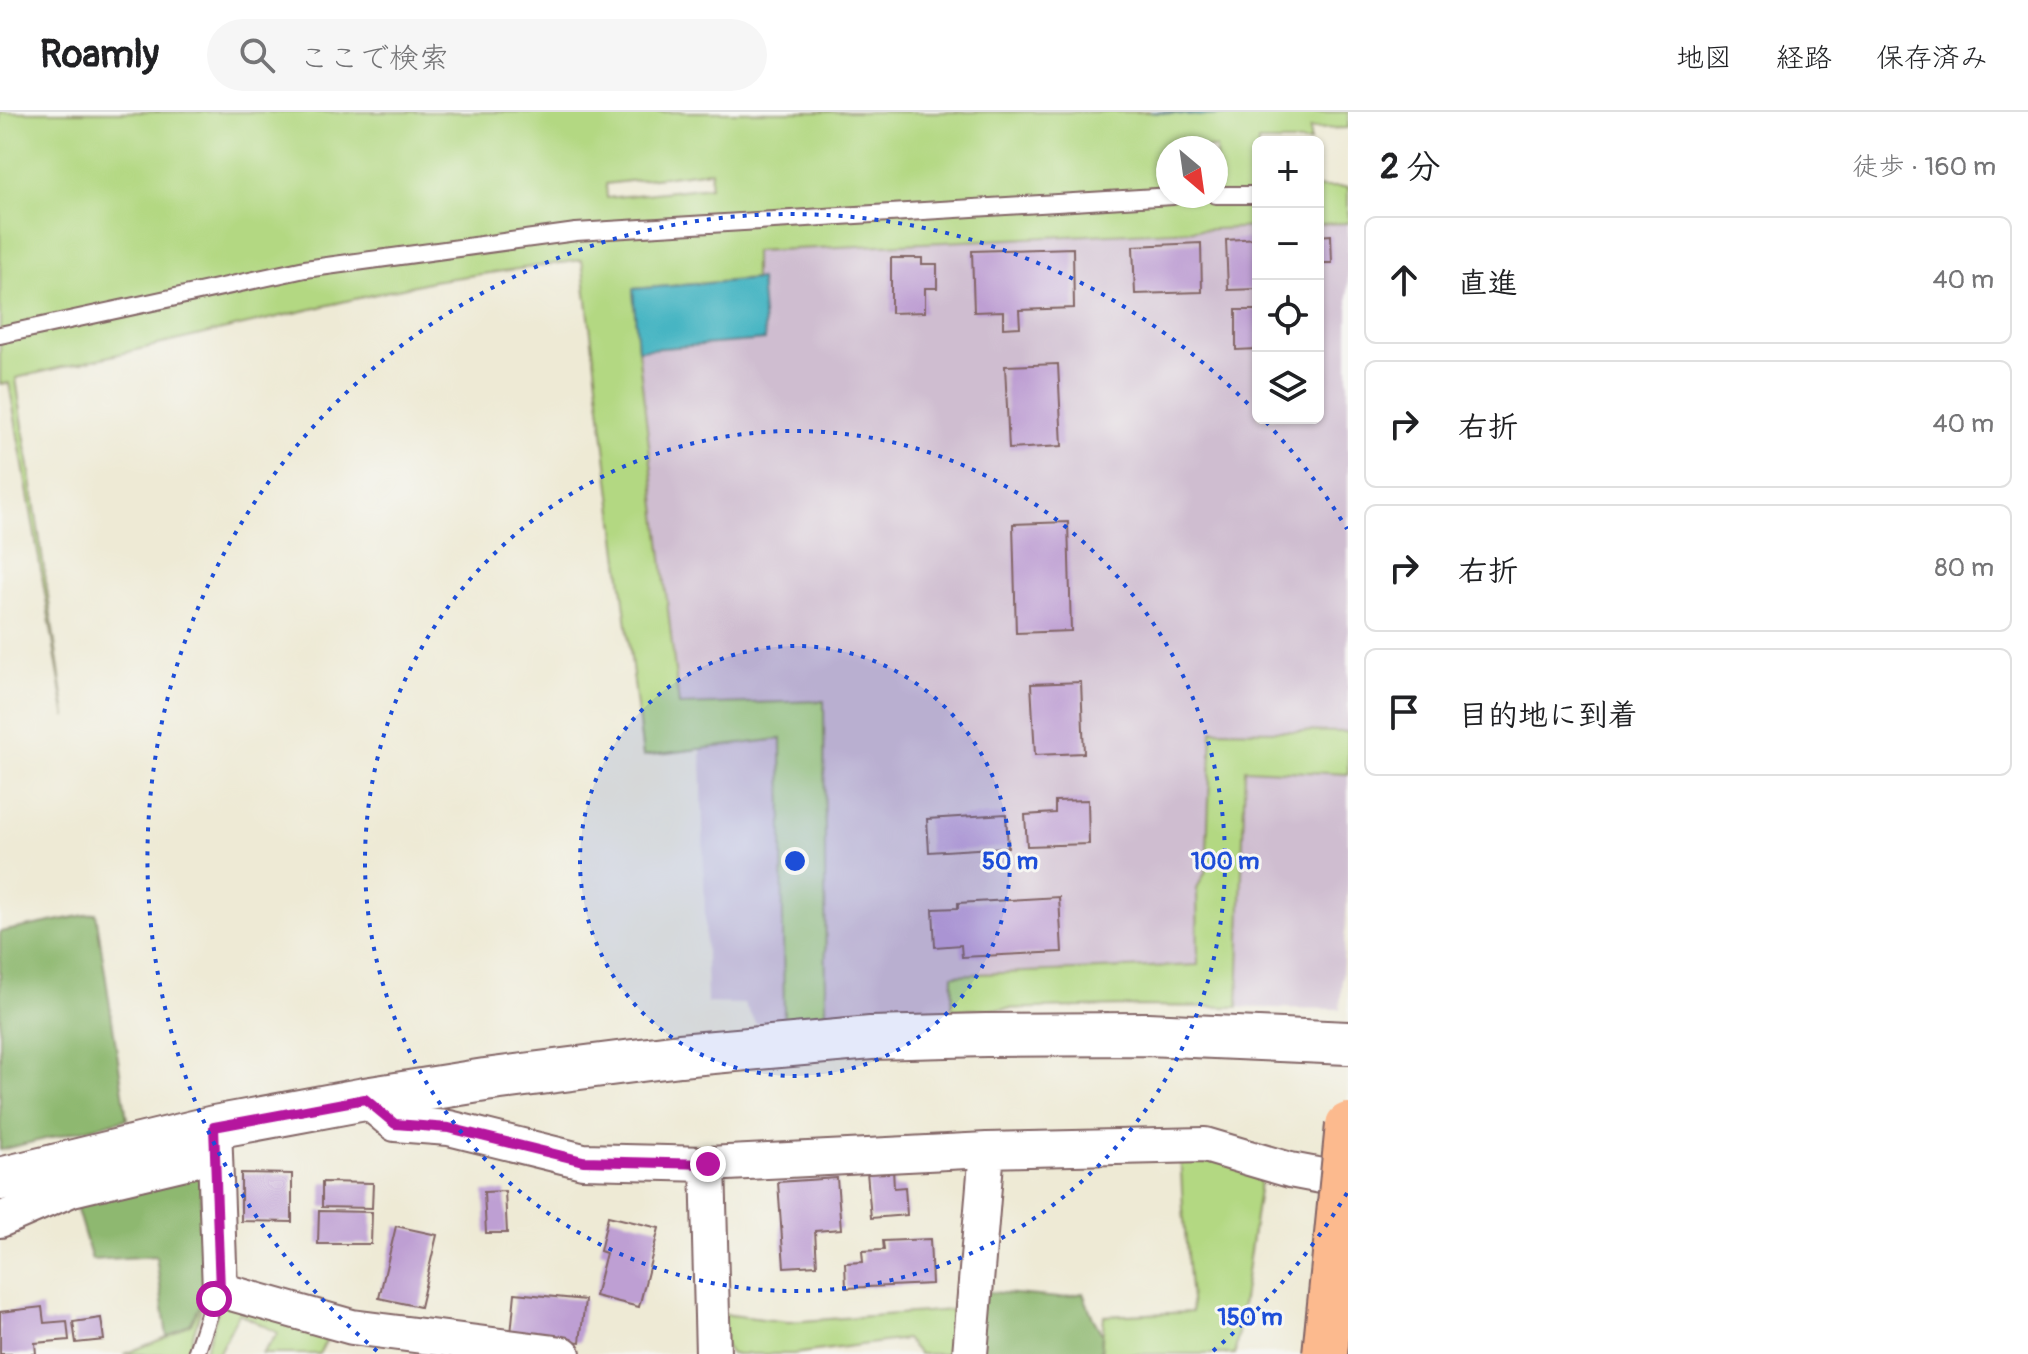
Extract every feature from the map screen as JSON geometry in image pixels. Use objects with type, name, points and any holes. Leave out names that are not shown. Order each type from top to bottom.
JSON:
[{"type":"highway","points":[[1325,1354],[1348,1125]]},
{"type":"street","points":[[0,1220],[72,1189],[215,1141],[365,1099],[485,1080],[680,1055],[871,1038],[1147,1034],[1348,1043]]},
{"type":"street","points":[[365,1099],[395,1124],[449,1128],[583,1161],[708,1164],[987,1150],[1205,1145],[1290,1170],[1348,1181]]},
{"type":"street","points":[[0,1179],[215,1141]]},
{"type":"street","points":[[215,1141],[220,1290],[344,1340],[563,1354]]},
{"type":"street","points":[[970,1354],[987,1150]]},
{"type":"street","points":[[708,1164],[713,1354]]},
{"type":"lane","points":[[1228,195],[1252,195]]},
{"type":"lane","points":[[0,335],[305,269],[576,232],[1156,197]]},
{"type":"lane","points":[[196,1354],[214,1299],[220,1290]]},
{"type":"shaded area","points":[[1348,223],[1348,884],[1340,1009],[1129,1006],[959,1009],[756,1024],[744,1004],[707,1003],[701,749],[643,756],[582,259],[1252,227],[1252,424],[1324,424],[1324,224]]},
{"type":"green space","points":[[0,112],[1149,112],[1203,116],[1348,112],[1348,128],[1310,129],[1310,136],[1252,136],[1252,227],[754,251],[754,279],[633,289],[679,705],[824,701],[826,1019],[784,1022],[781,739],[643,756],[582,260],[432,281],[16,378],[66,717],[9,383],[0,384]],"holes":[[[711,171],[710,187],[607,198],[606,184]]]},
{"type":"green space","points":[[1324,187],[1348,187],[1348,223],[1324,224]]},
{"type":"green space","points":[[1212,730],[1348,732],[1348,774],[1245,769],[1238,1007],[952,1010],[953,975],[1198,965],[1197,888],[1206,871]]},
{"type":"green space","points":[[96,913],[127,1119],[0,1150],[0,932]]},
{"type":"green space","points":[[1180,1153],[1262,1169],[1235,1354],[1101,1354],[1104,1316],[1192,1312]]},
{"type":"green space","points":[[200,1172],[206,1294],[191,1323],[167,1337],[156,1256],[92,1260],[74,1200]]},
{"type":"green space","points":[[978,1291],[1060,1298],[1083,1293],[1102,1334],[1101,1354],[975,1354]]},
{"type":"green space","points":[[206,1294],[187,1354],[124,1354],[167,1337],[191,1323]]},
{"type":"green space","points":[[221,1302],[329,1336],[319,1354],[262,1354],[278,1333],[239,1313],[218,1354],[204,1354]]},
{"type":"green space","points":[[952,1310],[951,1354],[919,1354],[906,1339],[793,1354],[731,1354],[722,1342],[722,1314],[788,1322]]},
{"type":"water","points":[[1150,112],[1273,112],[1203,116]]},
{"type":"water","points":[[760,279],[765,340],[638,350],[633,289]]},
{"type":"building","points":[[1331,235],[1332,263],[1324,263],[1324,236]]},
{"type":"building","points":[[1252,238],[1252,289],[1228,290],[1226,240]]},
{"type":"building","points":[[1201,243],[1202,292],[1135,294],[1133,246]]},
{"type":"building","points":[[1073,248],[1074,308],[1019,310],[1020,327],[1003,328],[1003,311],[974,312],[972,251]]},
{"type":"building","points":[[891,258],[922,258],[922,264],[937,264],[937,288],[925,288],[925,312],[891,313]]},
{"type":"building","points":[[1236,310],[1252,310],[1252,349],[1236,350]]},
{"type":"building","points":[[1058,364],[1062,446],[1009,449],[1005,366]]},
{"type":"building","points":[[1068,522],[1071,631],[1016,633],[1013,524]]},
{"type":"building","points":[[1081,682],[1084,753],[1035,755],[1031,684]]},
{"type":"building","points":[[1088,800],[1089,844],[1027,846],[1025,815],[1055,813],[1055,801]]},
{"type":"building","points":[[1006,814],[1008,847],[929,852],[927,819]]},
{"type":"building","points":[[1059,897],[1062,952],[962,957],[961,945],[935,947],[933,909],[958,908],[958,903]]},
{"type":"building","points":[[893,1169],[894,1188],[905,1187],[907,1215],[871,1218],[867,1172]]},
{"type":"building","points":[[241,1173],[292,1174],[292,1222],[241,1221]]},
{"type":"building","points":[[837,1178],[841,1229],[815,1231],[817,1265],[784,1267],[778,1182]]},
{"type":"building","points":[[322,1182],[373,1183],[372,1208],[322,1207]]},
{"type":"building","points":[[505,1191],[507,1233],[486,1233],[484,1192]]},
{"type":"building","points":[[319,1211],[372,1212],[371,1244],[318,1244]]},
{"type":"building","points":[[608,1216],[659,1228],[639,1307],[595,1296],[606,1253],[600,1251]]},
{"type":"building","points":[[396,1226],[437,1235],[420,1307],[379,1298]]},
{"type":"building","points":[[930,1239],[932,1284],[846,1288],[845,1263],[863,1262],[862,1251],[884,1250],[883,1241]]},
{"type":"building","points":[[515,1293],[585,1300],[580,1342],[511,1334]]},
{"type":"building","points":[[42,1307],[44,1323],[67,1321],[69,1340],[35,1343],[36,1354],[0,1354],[0,1312]]},
{"type":"building","points":[[101,1318],[104,1340],[76,1343],[73,1322]]},
{"type":"route","points":[[214,1299],[220,1290],[214,1127],[365,1099],[395,1124],[449,1128],[583,1161],[708,1164]]}]
